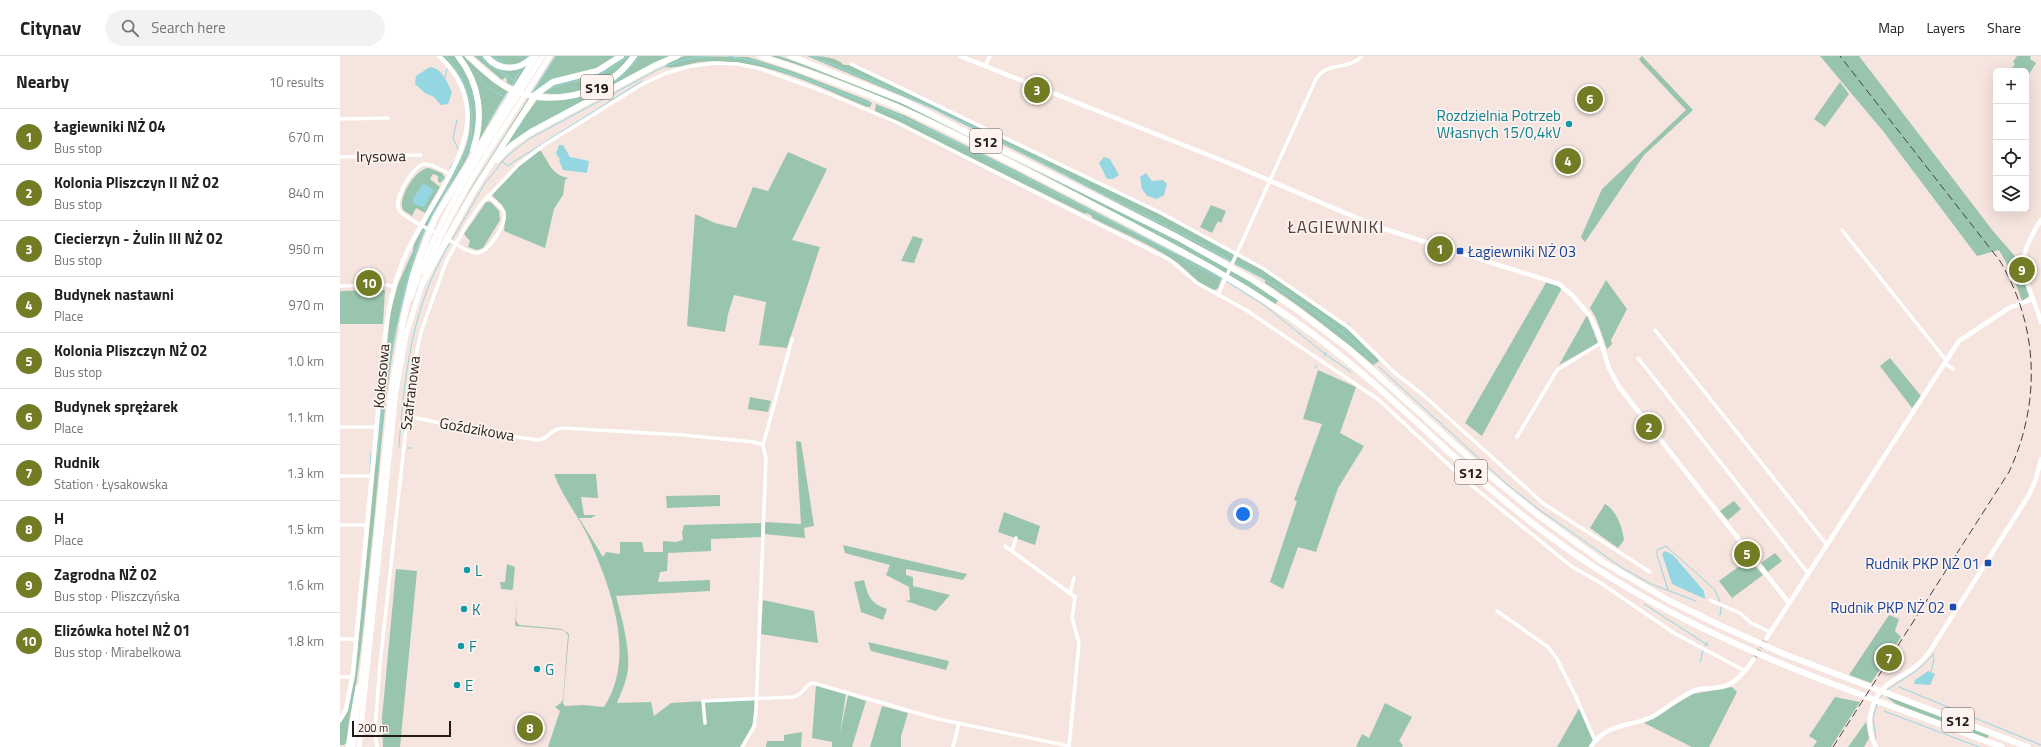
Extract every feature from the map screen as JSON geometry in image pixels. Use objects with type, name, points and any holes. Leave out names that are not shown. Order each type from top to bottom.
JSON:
[{"type":"highway","points":[[458,56],[472,79],[480,110],[478,133],[467,164]]},
{"type":"highway","name":"S19","points":[[468,56],[500,83],[527,95],[549,98],[574,96],[596,88],[617,74],[634,56]]},
{"type":"highway","points":[[486,56],[498,66],[513,68],[524,64],[535,56]]},
{"type":"highway","points":[[402,326],[407,297],[423,245],[438,211],[535,56]]},
{"type":"highway","points":[[422,284],[485,173],[527,106],[541,89],[553,82],[601,69],[621,56]]},
{"type":"highway","points":[[485,173],[505,151],[528,134],[650,68],[677,56]]},
{"type":"highway","name":"S12","points":[[760,56],[853,89],[909,113],[1031,173],[1217,271],[1280,310],[1329,346],[1379,388],[1499,496],[1536,526],[1594,567],[1644,598],[1717,635],[1777,661],[2002,747]]},
{"type":"highway","name":"S12","points":[[790,56],[902,100],[1123,210],[1234,268],[1283,299],[1333,336],[1375,371],[1508,491],[1552,526],[1603,562],[1668,600],[1720,626],[1784,654],[2028,747]]},
{"type":"main road","points":[[353,747],[363,666],[388,413],[395,361],[402,326],[419,274],[444,216],[543,56]]},
{"type":"main road","points":[[359,747],[397,386],[406,335],[422,284],[443,232],[458,204],[550,56]]},
{"type":"main road","points":[[348,747],[363,666]]},
{"type":"main road","points":[[362,723],[363,747]]},
{"type":"street","name":"Kokosowa","points":[[340,720],[346,709],[352,677],[386,327],[394,287],[411,244],[450,174],[465,142],[468,123],[464,93],[458,80],[439,56]]},
{"type":"street","points":[[960,56],[1270,180],[1378,227],[1560,284],[1588,313],[1601,343],[1609,368],[1619,387],[1789,603]]},
{"type":"street","points":[[985,66],[990,56]]},
{"type":"street","points":[[1218,295],[1317,76],[1326,68],[1350,65],[1362,56]]},
{"type":"street","name":"Szafranowa","points":[[377,747],[375,730],[380,664],[407,416],[416,350],[439,278],[467,224],[487,196],[507,175],[532,154],[654,78],[687,67],[730,63],[769,71],[867,109],[927,137],[1170,260],[1197,283],[1246,310],[1379,400],[1465,480],[1571,566],[1600,582],[1674,633],[1745,671]]},
{"type":"street","points":[[851,64],[1162,213],[1264,269],[1348,327],[1395,373],[1422,394],[1544,504],[1650,572]]},
{"type":"street","points":[[340,119],[388,118]]},
{"type":"street","name":"Irysowa","points":[[340,156],[421,155]]},
{"type":"street","points":[[450,174],[429,164],[423,164],[417,168],[397,200],[400,211],[411,219],[466,250],[476,253],[485,251],[503,222],[504,217],[502,208],[487,196]]},
{"type":"street","points":[[2041,220],[2027,243],[2023,257],[2024,274],[2041,322]]},
{"type":"street","points":[[1842,230],[1945,362],[1953,369]]},
{"type":"street","points":[[340,286],[388,285],[394,287]]},
{"type":"street","points":[[1766,640],[1962,337],[2009,308],[2033,299]]},
{"type":"street","points":[[1655,330],[1827,545]]},
{"type":"street","points":[[742,747],[754,724],[757,699],[766,459],[763,445],[792,339]]},
{"type":"street","points":[[1517,437],[1557,370],[1601,343]]},
{"type":"street","points":[[1638,358],[1808,573]]},
{"type":"street","name":"Goździkowa","points":[[407,416],[483,432],[540,440],[547,437],[555,429],[563,428],[697,436],[754,442],[763,445]]},
{"type":"street","points":[[340,427],[376,427]]},
{"type":"street","points":[[1876,747],[1871,734],[1870,722],[1872,708],[1878,696],[1888,684],[1917,666],[1932,648],[2029,495],[2036,479],[2041,459]]},
{"type":"street","points":[[340,476],[372,476]]},
{"type":"street","points":[[340,525],[367,525]]},
{"type":"street","points":[[1012,550],[1016,538]]},
{"type":"street","points":[[705,723],[703,702],[795,697],[802,694],[809,684],[814,683],[895,708],[958,723],[1069,746],[1079,643],[1072,618],[1076,599],[1070,592],[1005,546]]},
{"type":"street","points":[[1070,592],[1074,578]]},
{"type":"street","points":[[1710,600],[1740,613],[1751,623],[1770,632]]},
{"type":"street","points":[[1497,611],[1548,648],[1557,659],[1576,697],[1595,741]]},
{"type":"street","points":[[340,639],[356,639]]},
{"type":"street","points":[[1591,747],[1595,741],[1612,728],[1652,717],[1694,690],[1728,686],[1737,680],[1754,659]]},
{"type":"street","points":[[340,676],[352,677]]},
{"type":"street","points":[[953,747],[958,723]]},
{"type":"green space","points":[[441,56],[455,56],[463,67],[469,80],[476,106],[475,133],[472,147],[466,160],[436,208],[414,260],[395,338],[385,408],[365,614],[357,678],[347,742],[344,745],[340,745],[340,723],[347,713],[355,676],[390,314],[398,284],[413,251],[414,244],[465,149],[470,124],[470,111],[463,87],[450,65]]},
{"type":"green space","points":[[460,56],[464,56],[493,82],[508,90],[477,144],[481,118],[480,98],[478,88]]},
{"type":"green space","points":[[474,56],[483,56],[509,71],[527,66],[514,86],[507,83],[506,77],[502,80]]},
{"type":"green space","points":[[490,56],[531,56],[521,63],[510,65],[495,60]]},
{"type":"green space","points":[[555,56],[618,56],[598,68],[556,78],[535,91],[442,243],[470,190]]},
{"type":"green space","points":[[624,56],[631,56],[617,72],[590,88],[569,93],[540,93],[549,86],[605,70]]},
{"type":"green space","points":[[637,56],[672,56],[524,133],[499,153],[537,100],[565,99],[593,91],[617,76],[628,67]]},
{"type":"green space","points":[[685,56],[748,57],[792,71],[872,103],[870,107],[867,107],[799,78],[763,67],[710,61],[678,67],[664,67],[672,60]]},
{"type":"green space","points":[[771,56],[779,56],[806,65],[911,107],[1193,247],[1279,299],[1275,305],[1213,267],[984,144],[858,87]]},
{"type":"green space","points":[[807,56],[827,57],[844,65],[849,65],[1164,216],[1262,269],[1347,328],[1379,360],[1378,362],[1373,365],[1320,322],[1265,283],[1265,280],[1064,175],[933,109]]},
{"type":"green space","points":[[1642,56],[1693,110],[1644,155],[1585,242],[1581,237],[1602,189],[1686,110],[1641,62],[1639,59]]},
{"type":"green space","points":[[1820,56],[1859,56],[1993,231],[2020,262],[2029,296],[2022,301],[2012,273],[1999,250],[1977,256],[1883,131]]},
{"type":"green space","points":[[2017,56],[2031,56],[2030,59],[2036,63],[2029,74],[2029,68],[2012,68],[2015,64],[2013,62]]},
{"type":"green space","points":[[1840,82],[1849,94],[1825,127],[1814,119]]},
{"type":"green space","points":[[876,104],[906,116],[1013,169],[1222,277],[1218,288],[1215,290],[1209,288],[1194,278],[1175,261],[1145,244],[1092,218],[1092,216],[1087,213],[1085,214],[875,111]]},
{"type":"green space","points":[[538,151],[541,151],[549,164],[558,174],[568,178],[565,180],[563,195],[554,209],[545,248],[504,231],[506,212],[502,205],[492,195],[521,164]]},
{"type":"green space","points":[[788,152],[827,169],[792,240],[820,247],[787,348],[759,345],[766,302],[734,295],[728,314],[725,332],[687,326],[695,214],[715,223],[736,228],[753,187],[768,191]]},
{"type":"green space","points":[[429,168],[442,173],[445,178],[440,183],[438,181],[438,176],[433,174],[430,179],[440,187],[425,213],[416,208],[412,216],[403,210],[402,205],[405,191],[413,178],[424,169]]},
{"type":"green space","points":[[486,202],[491,202],[499,211],[500,220],[483,248],[477,250],[468,247],[470,241],[464,234]]},
{"type":"green space","points":[[1211,205],[1226,211],[1221,223],[1218,221],[1212,233],[1200,227]]},
{"type":"green space","points":[[913,236],[923,239],[914,263],[901,261]]},
{"type":"green space","points":[[1606,280],[1627,309],[1611,340],[1612,344],[1607,349],[1596,318],[1590,308]]},
{"type":"green space","points":[[1547,281],[1562,288],[1482,436],[1465,423]]},
{"type":"green space","points":[[385,290],[383,324],[340,324],[340,291]]},
{"type":"green space","points":[[1587,315],[1598,343],[1559,365]]},
{"type":"green space","points":[[1890,358],[1921,396],[1912,408],[1880,366]]},
{"type":"green space","points":[[1318,370],[1356,387],[1340,433],[1364,446],[1338,488],[1316,552],[1298,547],[1283,589],[1270,582],[1297,501],[1294,500],[1322,424],[1303,419]]},
{"type":"green space","points":[[750,397],[771,401],[768,412],[748,409]]},
{"type":"green space","points":[[796,441],[801,442],[814,526],[804,528],[805,538],[764,534],[765,522],[801,524]]},
{"type":"green space","points":[[554,474],[596,474],[598,498],[581,497],[584,515],[596,515],[591,518],[579,518],[603,557],[606,552],[620,554],[620,542],[642,542],[644,552],[663,552],[663,541],[676,542],[683,540],[682,533],[684,525],[761,523],[761,537],[711,539],[711,551],[668,553],[667,571],[660,572],[658,582],[710,580],[710,591],[616,596],[626,638],[628,660],[626,679],[617,703],[651,702],[654,716],[671,703],[755,698],[753,724],[741,747],[548,747],[560,711],[555,707],[561,703],[563,699],[568,635],[563,630],[516,626],[515,624],[517,600],[516,621],[519,625],[562,629],[569,634],[563,703],[565,706],[583,705],[604,707],[613,688],[618,667],[619,646],[613,603],[606,581],[586,533]]},
{"type":"green space","points":[[720,495],[720,506],[667,508],[666,496]]},
{"type":"green space","points":[[1734,501],[1741,509],[1728,520],[1720,511]]},
{"type":"green space","points":[[1605,504],[1616,515],[1622,530],[1624,540],[1618,548],[1590,528]]},
{"type":"green space","points":[[1004,512],[1040,526],[1035,545],[998,532]]},
{"type":"green space","points":[[843,545],[967,574],[963,580],[906,569],[906,575],[913,577],[913,586],[950,595],[936,611],[906,601],[910,600],[909,587],[886,575],[890,565],[845,553]]},
{"type":"green space","points":[[1775,553],[1782,561],[1768,572],[1761,563]]},
{"type":"green space","points":[[1749,559],[1763,575],[1732,598],[1719,581]]},
{"type":"green space","points":[[507,564],[515,567],[512,590],[501,589],[500,582],[505,582]]},
{"type":"green space","points":[[396,569],[417,571],[400,747],[383,747],[382,718]]},
{"type":"green space","points":[[864,580],[869,595],[873,601],[881,607],[887,609],[883,620],[861,612],[854,582]]},
{"type":"green space","points":[[763,600],[814,611],[818,643],[761,634]]},
{"type":"green space","points":[[1889,615],[1899,619],[1895,631],[1901,637],[1871,683],[1849,675]]},
{"type":"green space","points":[[868,642],[949,661],[946,670],[871,651]]},
{"type":"green space","points":[[816,685],[846,694],[840,733],[848,695],[866,701],[852,747],[832,747],[832,742],[812,738]]},
{"type":"green space","points":[[1732,687],[1737,692],[1709,747],[1692,747],[1644,723],[1693,694]]},
{"type":"green space","points":[[1885,696],[1989,734],[1987,739],[1896,704]]},
{"type":"green space","points":[[1835,697],[1860,702],[1831,747],[1813,747],[1817,741],[1809,736]]},
{"type":"green space","points":[[1385,703],[1412,717],[1399,741],[1403,745],[1402,747],[1356,747],[1362,734],[1369,738]]},
{"type":"green space","points":[[1581,705],[1596,743],[1594,747],[1557,747]]},
{"type":"green space","points":[[882,706],[908,713],[901,736],[901,747],[870,747]]},
{"type":"green space","points":[[1866,722],[1869,738],[1864,747],[1848,747]]},
{"type":"green space","points":[[802,732],[801,747],[766,747],[767,741],[784,741],[784,735]]},
{"type":"water","points":[[430,67],[438,70],[444,76],[452,92],[448,104],[441,105],[434,97],[425,93],[415,84],[416,76]]},
{"type":"water","points":[[559,145],[563,145],[570,157],[589,161],[587,173],[563,170],[559,160],[560,159],[556,154]]},
{"type":"water","points":[[1104,157],[1110,159],[1119,175],[1113,179],[1107,179],[1099,163]]},
{"type":"water","points":[[1146,173],[1152,181],[1163,180],[1167,184],[1164,195],[1157,199],[1147,196],[1142,189],[1140,177]]},
{"type":"water","points":[[423,183],[434,190],[424,207],[421,207],[413,203],[413,199]]},
{"type":"water","points":[[1665,551],[1673,555],[1704,591],[1705,599],[1672,584],[1662,554]]},
{"type":"water","points":[[1928,671],[1935,674],[1930,685],[1914,684],[1915,680]]},
{"type":"waterway","points":[[427,226],[468,149],[471,136],[471,111],[466,88],[461,77],[446,56]]},
{"type":"waterway","points":[[481,56],[487,63],[514,80]]},
{"type":"waterway","points":[[492,56],[505,64]]},
{"type":"waterway","points":[[523,61],[529,56]]},
{"type":"waterway","points":[[535,89],[556,56]]},
{"type":"waterway","points":[[548,90],[553,87],[589,78],[604,72],[627,56]]},
{"type":"waterway","points":[[602,90],[623,75],[640,56]]},
{"type":"waterway","points":[[452,240],[485,183],[506,157],[529,139],[657,70],[679,61],[707,56]]},
{"type":"waterway","points":[[728,56],[754,61],[796,75],[870,104]]},
{"type":"waterway","points":[[811,56],[878,83],[943,113],[1232,261]]},
{"type":"waterway","points":[[508,65],[515,64]]},
{"type":"waterway","points":[[445,78],[447,69]]},
{"type":"waterway","points":[[511,86],[520,71]]},
{"type":"waterway","points":[[536,90],[552,79],[566,76]]},
{"type":"waterway","points":[[481,80],[491,90],[503,96]]},
{"type":"waterway","points":[[507,166],[642,81]]},
{"type":"waterway","points":[[488,122],[508,91]]},
{"type":"waterway","points":[[877,106],[943,136],[1223,279]]},
{"type":"waterway","points":[[518,129],[526,114]]},
{"type":"waterway","points":[[457,120],[453,138],[458,149]]},
{"type":"waterway","points":[[501,161],[508,166]]},
{"type":"waterway","points":[[450,168],[453,163]]},
{"type":"waterway","points":[[517,172],[520,175]]},
{"type":"waterway","points":[[441,181],[442,176]]},
{"type":"waterway","points":[[377,460],[386,383],[393,345],[411,267],[425,229]]},
{"type":"waterway","points":[[399,447],[407,368],[418,316],[437,267],[450,243]]},
{"type":"waterway","points":[[1235,262],[1291,296],[1326,320],[1360,348],[1375,363]]},
{"type":"waterway","points":[[1226,281],[1264,305],[1325,354],[1351,372]]},
{"type":"waterway","points":[[1341,333],[1345,328]]},
{"type":"waterway","points":[[1324,356],[1326,352]]},
{"type":"waterway","points":[[1379,367],[1508,485],[1537,508],[1621,567],[1651,584],[1696,601]]},
{"type":"waterway","points":[[407,448],[412,448]]},
{"type":"waterway","points":[[370,471],[371,453]]},
{"type":"waterway","points":[[1668,590],[1657,555],[1657,550],[1666,546],[1715,590],[1720,602]]},
{"type":"waterway","points":[[1644,604],[1709,646]]},
{"type":"waterway","points":[[1720,615],[1721,607]]},
{"type":"waterway","points":[[1705,646],[1707,642]]},
{"type":"waterway","points":[[1700,662],[1703,651]]},
{"type":"waterway","points":[[1931,672],[1934,660],[1933,653]]},
{"type":"waterway","points":[[1887,690],[1916,671],[1932,656]]},
{"type":"waterway","points":[[1899,687],[2041,745]]},
{"type":"waterway","points":[[1879,699],[1883,694]]},
{"type":"waterway","points":[[1876,738],[1873,718],[1877,704]]},
{"type":"waterway","points":[[1884,711],[1979,747]]},
{"type":"tunnel","points":[[1754,659],[1766,639]]},
{"type":"railway","points":[[1833,747],[2009,472],[2027,419],[2031,365],[2028,339],[2022,312],[2013,286],[2000,261],[1840,56]]},
{"type":"place","name":"Ciecierzyn - Żulin III NŻ 02","points":[[1037,90]]},
{"type":"place","name":"Budynek sprężarek","points":[[1590,99]]},
{"type":"place","name":"Rozdzielnia Potrzeb Własnych 15/0,4kV","points":[[1569,124]]},
{"type":"place","name":"Budynek nastawni","points":[[1568,161]]},
{"type":"place","name":"Łagiewniki NŻ 04","points":[[1440,249]]},
{"type":"place","name":"Łagiewniki NŻ 03","points":[[1460,251]]},
{"type":"place","name":"Zagrodna NŻ 02","points":[[2022,270]]},
{"type":"place","name":"Elizówka hotel NŻ 01","points":[[369,283]]},
{"type":"place","name":"Kolonia Pliszczyn II NŻ 02","points":[[1649,427]]},
{"type":"place","name":"Kolonia Pliszczyn NŻ 02","points":[[1747,554]]},
{"type":"place","name":"Rudnik PKP NŻ 01","points":[[1988,563]]},
{"type":"place","name":"L","points":[[467,570]]},
{"type":"place","name":"Rudnik PKP NŻ 02","points":[[1953,607]]},
{"type":"place","name":"K","points":[[464,609]]},
{"type":"place","name":"F","points":[[461,646]]},
{"type":"place","name":"Rudnik","points":[[1889,658]]},
{"type":"place","name":"G","points":[[537,669]]},
{"type":"place","name":"E","points":[[457,685]]},
{"type":"place","name":"H","points":[[530,728]]},
{"type":"district","name":"ŁAGIEWNIKI","points":[[1336,227]]}]
